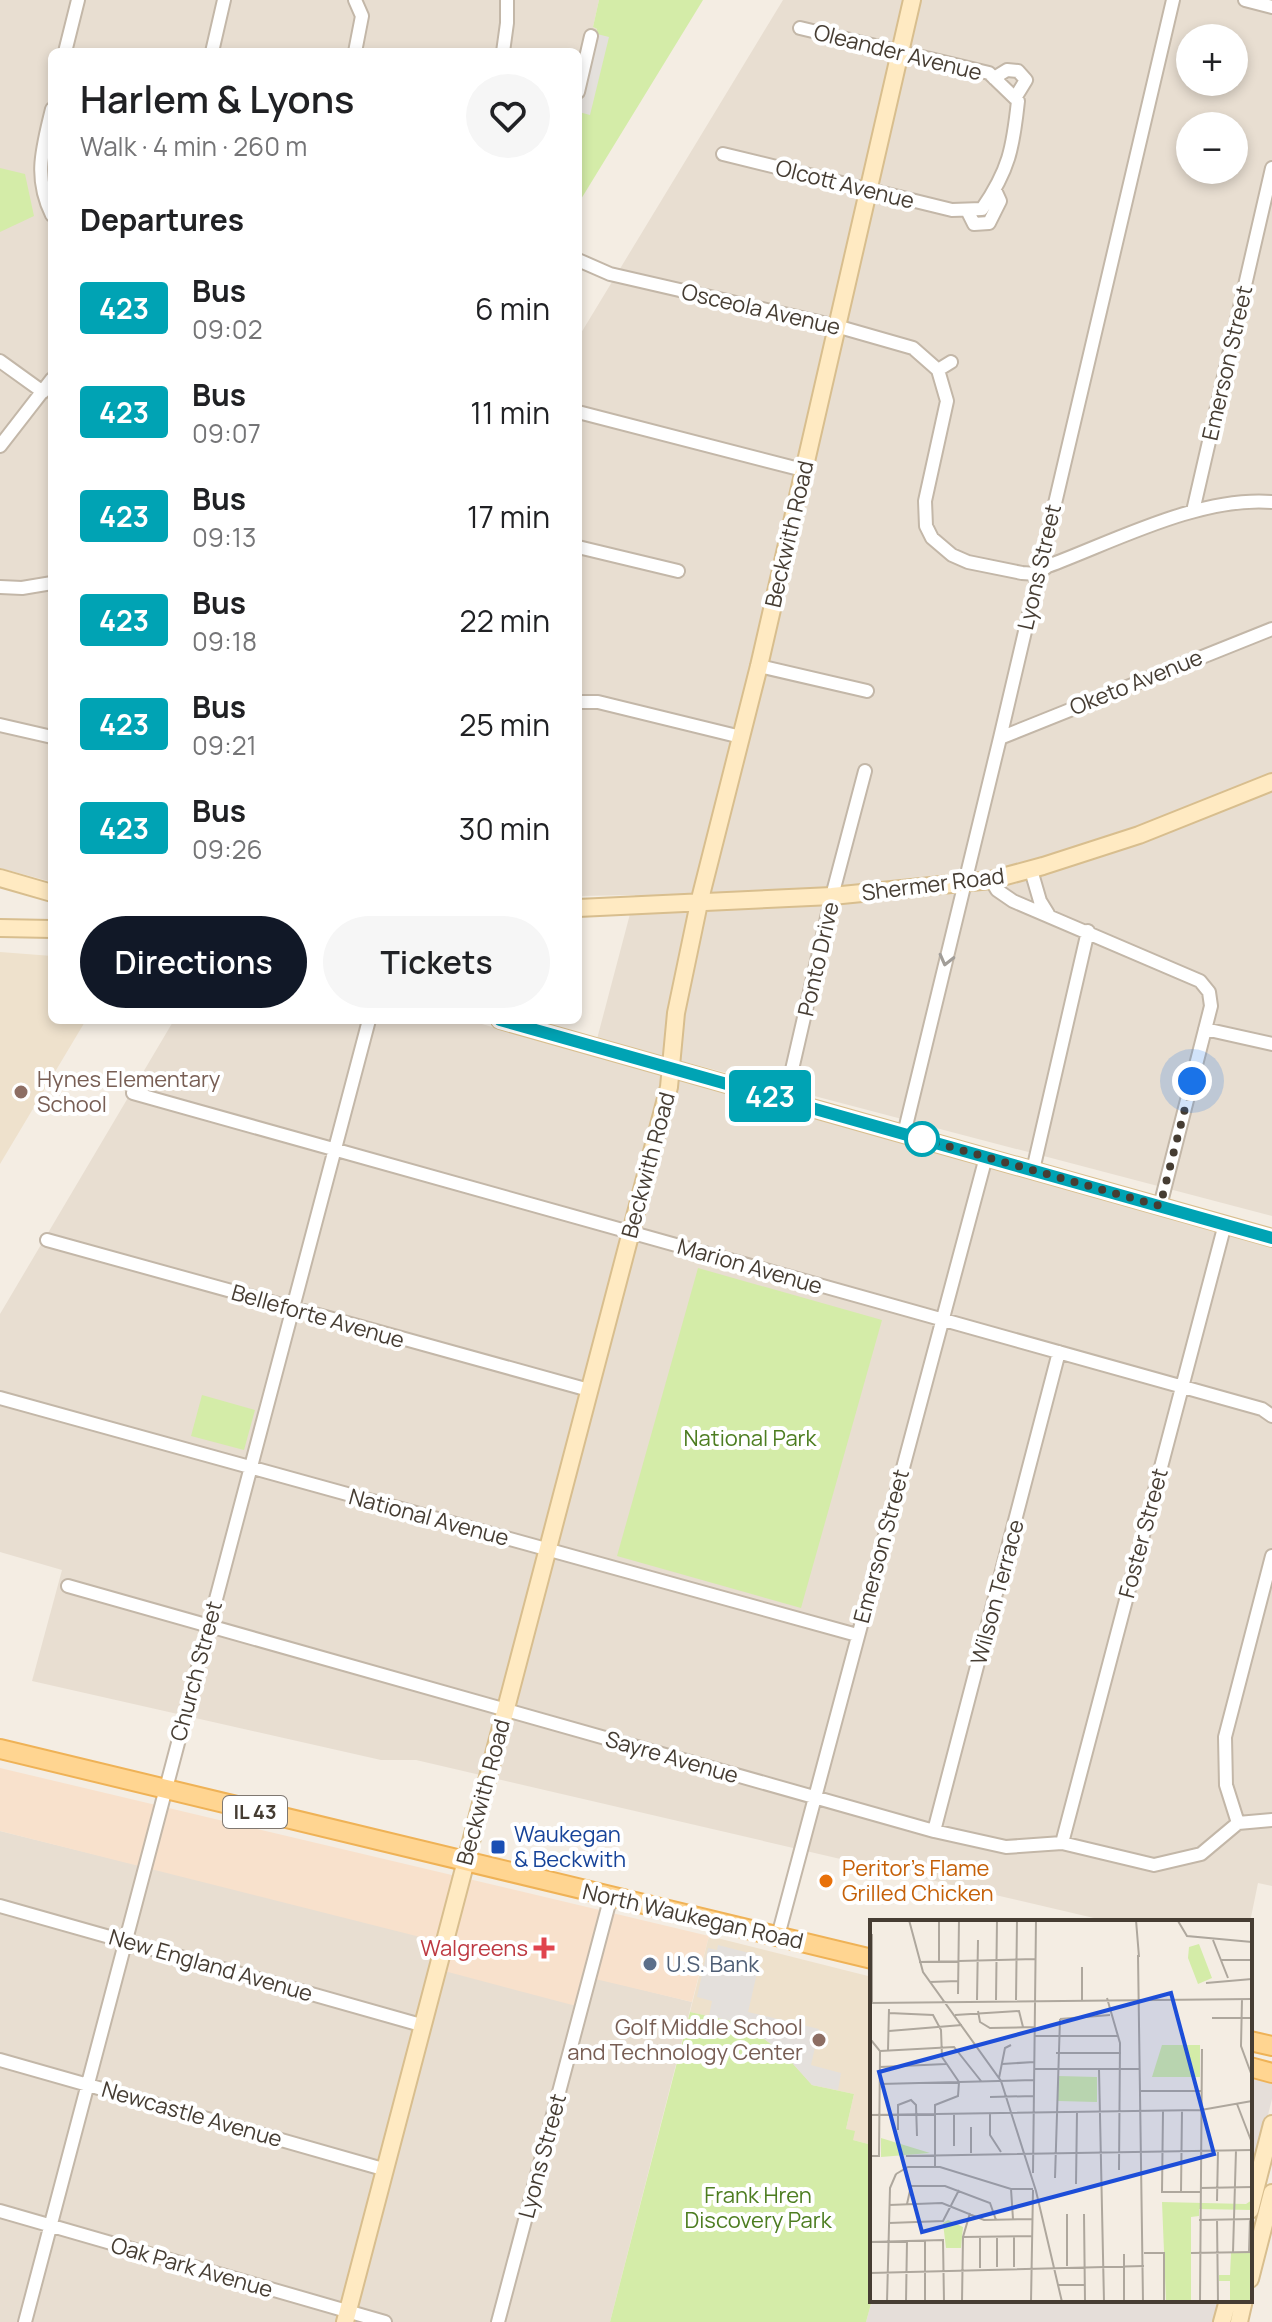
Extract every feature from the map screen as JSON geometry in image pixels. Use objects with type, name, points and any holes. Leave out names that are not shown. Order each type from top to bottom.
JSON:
[{"type":"main road","name":"North Waukegan Road","points":[[0,1749],[870,1959]]},
{"type":"main road","points":[[1252,2041],[1272,2046]]},
{"type":"main road","points":[[1252,2068],[1272,2073]]},
{"type":"street","points":[[66,48],[78,0]]},
{"type":"street","points":[[213,48],[224,0]]},
{"type":"street","points":[[355,0],[362,16],[356,48]]},
{"type":"street","points":[[504,48],[507,0]]},
{"type":"street","name":"Beckwith Road","points":[[346,2316],[669,1087],[676,1013],[699,903],[759,666],[912,0]]},
{"type":"street","name":"Lyons Street","points":[[904,1134],[1173,0]]},
{"type":"street","points":[[1245,0],[1272,7]]},
{"type":"street","name":"Oleander Avenue","points":[[800,28],[989,73],[1018,101],[1014,139],[1008,159]]},
{"type":"street","points":[[582,75],[591,36]]},
{"type":"street","name":"Oleander Avenue","points":[[994,78],[1007,70],[1018,71],[1026,80],[1015,98]]},
{"type":"street","points":[[48,126],[40,178],[48,207]]},
{"type":"street","name":"Olcott Avenue","points":[[723,154],[952,210],[982,209],[1002,180],[1008,159]]},
{"type":"street","name":"Emerson Street","points":[[1193,511],[1272,168]]},
{"type":"street","name":"Osceola Avenue","points":[[582,262],[610,274],[902,343],[913,348],[938,370]]},
{"type":"street","points":[[0,361],[43,392]]},
{"type":"street","points":[[951,362],[938,370],[947,401],[926,490],[927,541],[968,562],[1037,574],[1048,566],[1193,511],[1252,500],[1272,502]]},
{"type":"street","points":[[0,446],[48,385]]},
{"type":"street","points":[[582,413],[803,470]]},
{"type":"street","points":[[582,548],[678,571]]},
{"type":"street","points":[[0,587],[22,588],[48,584]]},
{"type":"street","name":"Oketo Avenue","points":[[1000,738],[1272,629]]},
{"type":"street","points":[[759,666],[867,691]]},
{"type":"street","points":[[582,702],[598,702],[741,737]]},
{"type":"street","points":[[0,725],[48,736]]},
{"type":"street","name":"Ponto Drive","points":[[785,1100],[832,896],[865,771]]},
{"type":"street","name":"Shermer Road","points":[[582,908],[832,896],[991,880],[1139,835],[1272,782]]},
{"type":"street","points":[[1031,870],[1040,901],[1048,914]]},
{"type":"street","points":[[0,878],[48,892]]},
{"type":"street","points":[[991,880],[997,890],[1013,901],[1200,981],[1209,992],[1211,1006],[1160,1206]]},
{"type":"street","points":[[0,928],[48,929]]},
{"type":"street","points":[[1033,1170],[1088,931]]},
{"type":"street","name":"Church Street","points":[[25,2322],[368,1024]]},
{"type":"street","points":[[514,1024],[1272,1238]]},
{"type":"street","points":[[1205,1029],[1272,1044]]},
{"type":"street","name":"Marion Avenue","points":[[133,1093],[1269,1410]]},
{"type":"street","name":"Emerson Street","points":[[778,1936],[986,1157]]},
{"type":"street","name":"Foster Street","points":[[1062,1843],[1225,1224]]},
{"type":"street","name":"Belleforte Avenue","points":[[47,1240],[589,1390]]},
{"type":"street","name":"Wilson Terrace","points":[[934,1831],[1059,1352]]},
{"type":"street","name":"National Avenue","points":[[0,1398],[857,1635]]},
{"type":"street","points":[[1272,1556],[1225,1737],[1226,1785],[1238,1823],[1272,1820]]},
{"type":"street","name":"Sayre Avenue","points":[[68,1586],[934,1831],[1006,1847],[1062,1843],[1154,1865],[1201,1854],[1238,1823]]},
{"type":"street","name":"Lyons Street","points":[[498,2322],[611,1896]]},
{"type":"street","name":"New England Avenue","points":[[0,1906],[421,2025]]},
{"type":"street","name":"Newcastle Avenue","points":[[0,2060],[383,2169]]},
{"type":"street","points":[[1252,2202],[1272,2124]]},
{"type":"street","points":[[1252,2271],[1272,2193]]},
{"type":"street","name":"Oak Park Avenue","points":[[0,2211],[346,2316],[385,2322]]},
{"type":"street","points":[[1222,2322],[1227,2302]]},
{"type":"street","points":[[1239,2322],[1244,2302]]},
{"type":"shaded area","points":[[0,0],[599,0],[593,27],[597,29],[582,97],[582,48],[48,48],[48,881],[0,868]]},
{"type":"shaded area","points":[[783,0],[1272,0],[1272,1216],[597,1039],[635,895],[582,896],[582,331]]},
{"type":"shaded area","points":[[597,34],[609,37],[590,115],[582,113],[582,99]]},
{"type":"shaded area","name":"Hynes Elementary School","points":[[0,952],[48,956],[48,1024],[84,1024],[0,1164]]},
{"type":"shaded area","points":[[172,1024],[482,1024],[1272,1248],[1272,1886],[1258,1883],[1250,1920],[1102,1920],[416,1760],[381,1760],[32,1681],[62,1570],[0,1552],[0,1314]]},
{"type":"shaded area","points":[[0,1768],[709,1936],[692,2002],[587,1977],[580,2007],[433,1968],[440,1942],[0,1831]]},
{"type":"shaded area","points":[[0,1831],[692,2002],[610,2322],[0,2322]]},
{"type":"shaded area","name":"Golf Middle School and Technology Center","points":[[709,1936],[870,1976],[870,2144],[853,2140],[846,2129],[854,2094],[812,2085],[745,2024],[690,2012]]},
{"type":"shaded area","points":[[718,1945],[761,1956],[748,2012],[819,2029],[811,2065],[841,2073],[838,2090],[812,2085],[785,2055],[745,2024],[709,2016],[712,2001],[697,1997],[708,1948],[717,1950]]},
{"type":"shaded area","points":[[1252,2074],[1272,2079],[1272,2099],[1252,2178]]},
{"type":"shaded area","points":[[871,2302],[1221,2302],[1216,2322],[866,2322]]},
{"type":"green space","points":[[599,0],[703,0],[582,197],[582,97],[597,29],[593,27]]},
{"type":"green space","points":[[0,168],[25,174],[34,216],[0,232]]},
{"type":"green space","name":"National Park","points":[[698,1268],[882,1320],[801,1608],[617,1556]]},
{"type":"green space","points":[[202,1395],[255,1410],[244,1450],[191,1436]]},
{"type":"green space","name":"Frank Hren Discovery Park","points":[[690,2012],[745,2024],[785,2055],[812,2085],[854,2094],[846,2129],[855,2131],[853,2140],[870,2144],[871,2302],[866,2322],[610,2322]]},
{"type":"bus line","name":"423","points":[[514,1024],[1272,1238]]},
{"type":"place","name":"Hynes Elementary School","points":[[21,1092]]},
{"type":"place","name":"Waukegan & Beckwith","points":[[498,1847]]},
{"type":"place","name":"Peritor's Flame Grilled Chicken","points":[[826,1881]]},
{"type":"place","name":"Walgreens","points":[[544,1948]]},
{"type":"place","name":"U.S. Bank","points":[[650,1964]]},
{"type":"place","name":"Golf Middle School and Technology Center","points":[[819,2040]]},
{"type":"route","points":[[922,1139],[1160,1206],[1192,1081]]}]
